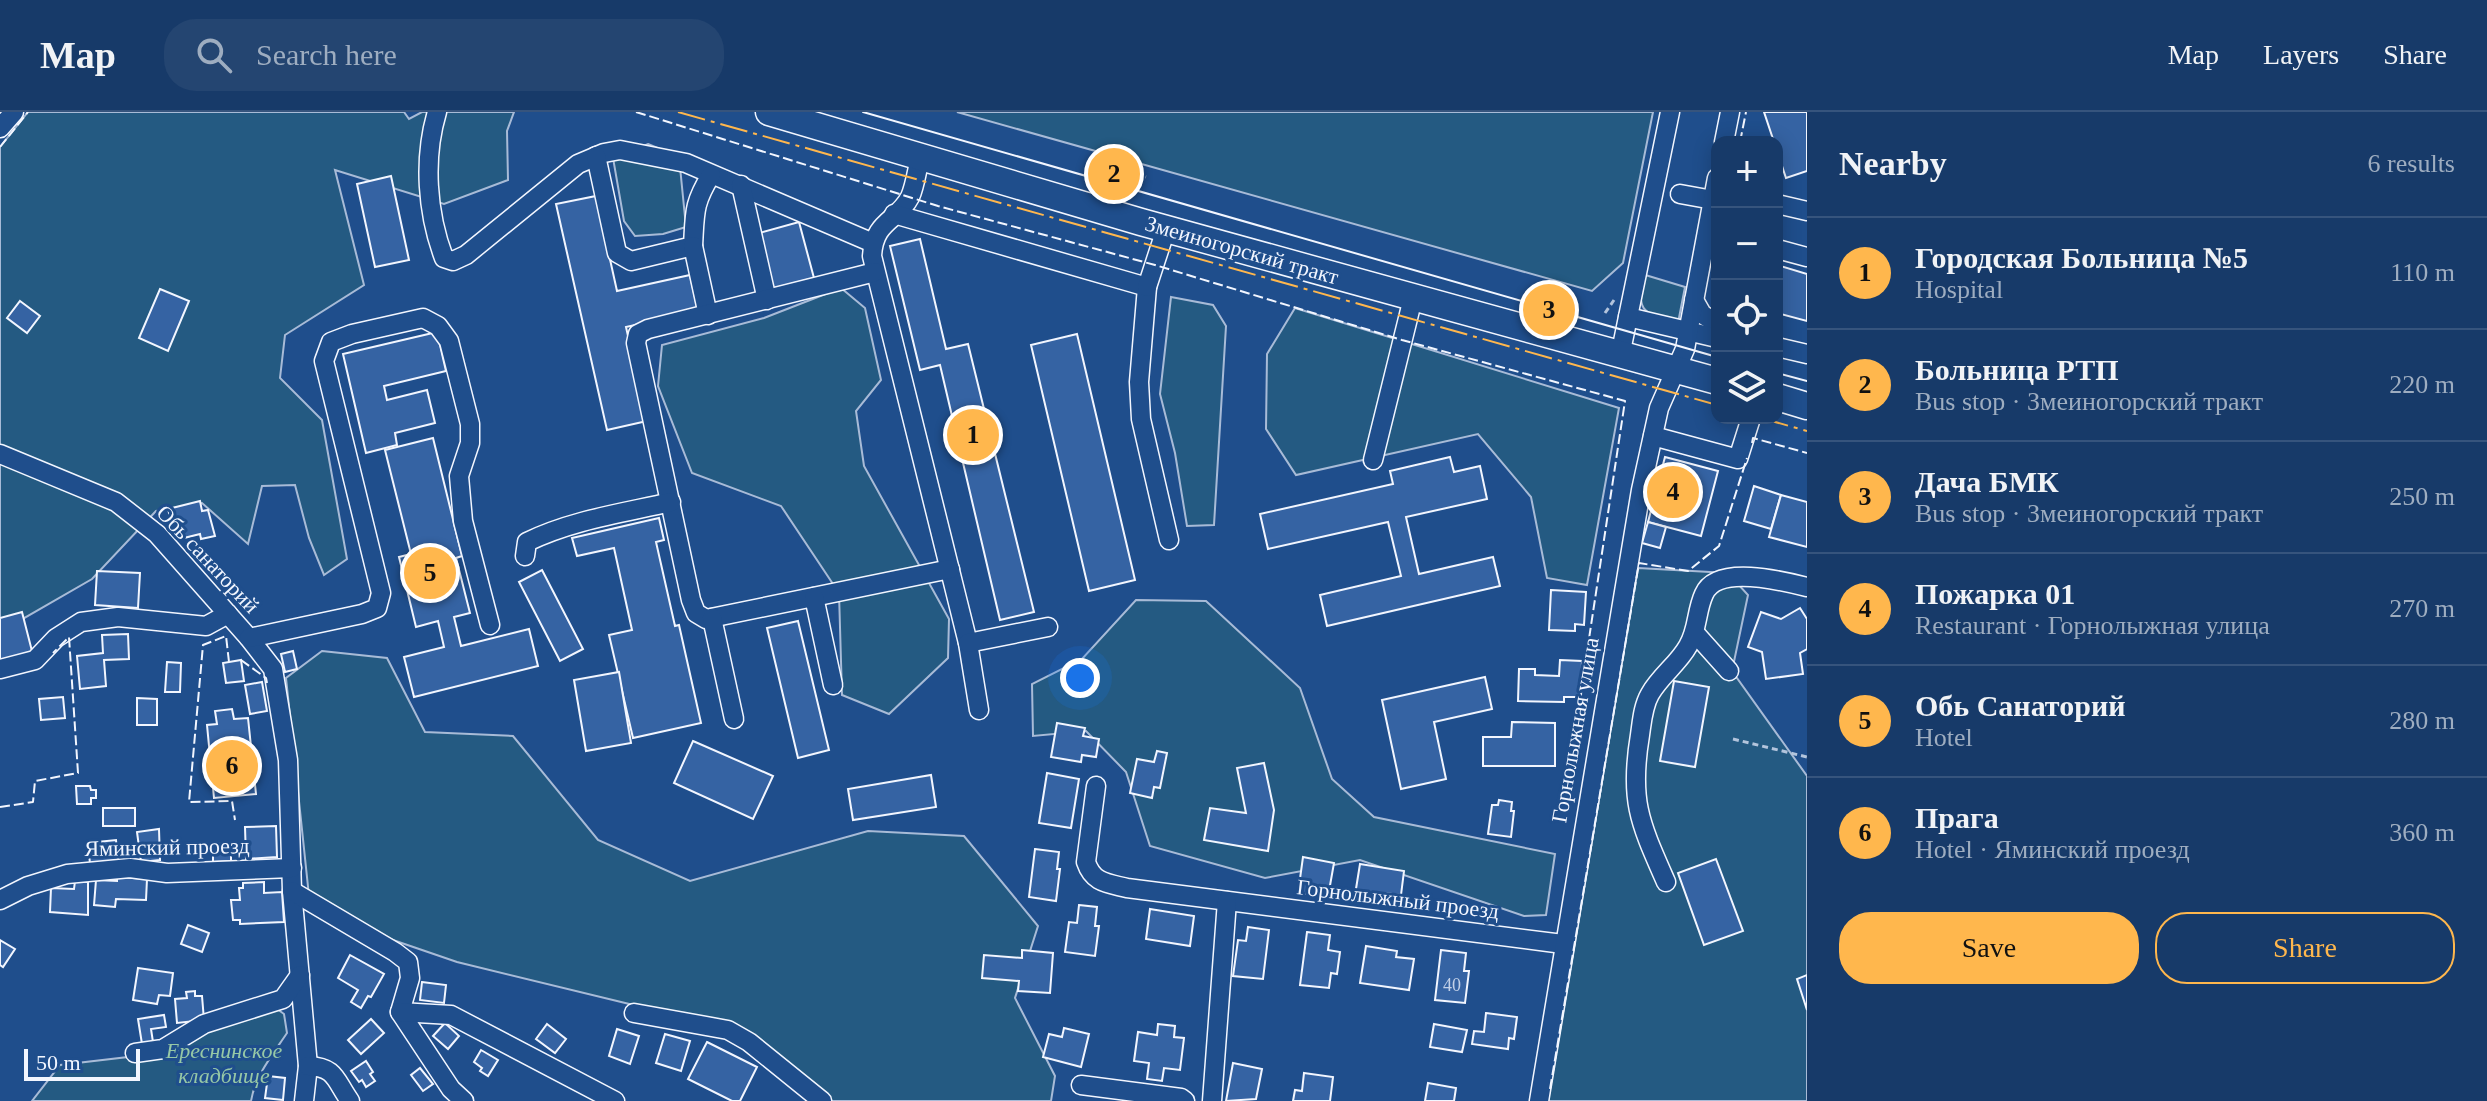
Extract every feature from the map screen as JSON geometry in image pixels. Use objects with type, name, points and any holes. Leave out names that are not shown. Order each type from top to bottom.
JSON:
[{"type":"highway","name":"Змеиногорский тракт","points":[[769,112],[1166,229],[1711,379]]},
{"type":"highway","points":[[1783,399],[1807,406]]},
{"type":"street","points":[[0,128],[14,112]]},
{"type":"street","points":[[437,112],[431,132],[428,179],[436,236],[444,258],[453,261],[466,255],[578,164],[620,150],[686,163],[873,243]]},
{"type":"street","points":[[1620,356],[1670,112]]},
{"type":"street","points":[[1725,136],[1730,112]]},
{"type":"street","points":[[596,156],[617,253],[631,261],[693,246]]},
{"type":"street","points":[[920,158],[910,197],[882,226],[873,243],[875,272],[968,643],[979,710]]},
{"type":"street","points":[[708,315],[693,246],[695,205],[711,175]]},
{"type":"street","points":[[741,185],[767,300]]},
{"type":"street","points":[[1680,194],[1711,189]]},
{"type":"street","points":[[1783,205],[1807,211]]},
{"type":"street","points":[[894,214],[1147,287]]},
{"type":"street","points":[[1166,229],[1147,287],[1139,382],[1141,419],[1169,540]]},
{"type":"street","name":"Горнолыжная улица","points":[[1539,1101],[1629,554],[1659,408],[1685,349],[1711,236]]},
{"type":"street","points":[[1783,251],[1807,257]]},
{"type":"street","points":[[875,272],[638,334],[636,343],[691,600],[696,613],[706,619],[950,569]]},
{"type":"street","points":[[1373,460],[1413,298]]},
{"type":"street","points":[[1694,300],[1702,314],[1711,320]]},
{"type":"street","points":[[1628,317],[1711,337]]},
{"type":"street","points":[[249,638],[362,614],[377,608],[381,593],[324,361],[331,342],[352,334],[423,318],[438,326],[449,341],[470,424],[470,443],[459,476],[463,521],[490,625]]},
{"type":"street","points":[[1783,348],[1807,354]]},
{"type":"street","points":[[1653,436],[1738,459],[1749,424]]},
{"type":"street","name":"Обь санаторий","points":[[0,454],[116,502],[157,534],[273,669],[288,760],[292,891],[308,1066],[304,1101]]},
{"type":"street","points":[[525,556],[527,542],[544,534],[671,502]]},
{"type":"street","points":[[1666,882],[1641,826],[1636,803],[1635,779],[1645,703],[1676,664],[1695,633],[1704,593],[1717,580],[1734,577],[1779,580],[1807,587]]},
{"type":"street","points":[[814,597],[833,685]]},
{"type":"street","points":[[0,669],[35,660],[56,638],[81,622],[118,617],[206,626],[228,614]]},
{"type":"street","points":[[712,618],[734,719]]},
{"type":"street","points":[[968,643],[1048,627]]},
{"type":"street","points":[[1695,633],[1729,671]]},
{"type":"street","name":"Горнолыжный проезд","points":[[1096,786],[1086,862],[1090,874],[1097,881],[1227,901],[1563,944]]},
{"type":"street","name":"Яминский проезд","points":[[0,900],[28,886],[67,874],[130,868],[167,873],[292,868]]},
{"type":"street","points":[[292,891],[408,962],[410,978],[400,1012],[451,1089],[464,1101]]},
{"type":"street","points":[[1212,1101],[1227,901]]},
{"type":"street","points":[[135,1053],[163,1049],[204,1024],[283,999],[300,975]]},
{"type":"street","points":[[400,1012],[451,1015],[615,1101]]},
{"type":"street","points":[[634,1013],[728,1030],[749,1042],[822,1101]]},
{"type":"street","points":[[308,1066],[330,1070],[350,1101]]},
{"type":"street","points":[[1081,1085],[1185,1101]]},
{"type":"path","points":[[1088,160],[1146,177]]},
{"type":"path","points":[[1733,739],[1807,757]]},
{"type":"green space","points":[[28,112],[404,112],[409,119],[422,112],[514,112],[507,131],[508,180],[444,204],[335,170],[364,285],[285,335],[280,378],[322,420],[347,559],[324,575],[309,538],[295,485],[262,486],[248,544],[202,503],[156,511],[92,579],[0,632],[0,147]]},
{"type":"green space","points":[[957,112],[1653,112],[1623,263],[1592,291]]},
{"type":"green space","points":[[648,144],[679,157],[686,227],[663,234],[635,236],[624,221],[613,158]]},
{"type":"green space","points":[[1642,274],[1685,287],[1678,323],[1645,309],[1641,297]]},
{"type":"green space","points":[[841,288],[865,308],[881,380],[856,411],[864,466],[949,619],[948,658],[889,714],[842,695],[839,593],[781,506],[692,473],[658,386],[662,345],[764,318]]},
{"type":"green space","points":[[1171,297],[1213,305],[1226,326],[1214,525],[1187,526],[1175,453],[1160,394]]},
{"type":"green space","points":[[1295,308],[1619,408],[1587,585],[1547,578],[1531,497],[1478,434],[1296,475],[1266,429],[1267,354]]},
{"type":"green space","points":[[1638,568],[1728,573],[1748,595],[1732,671],[1807,776],[1807,1101],[1548,1101]]},
{"type":"green space","points":[[1136,600],[1206,601],[1300,688],[1332,779],[1374,817],[1555,854],[1546,915],[1524,916],[1360,860],[1265,878],[1150,846],[1126,772],[1086,731],[1033,736],[1032,684],[1082,659]]},
{"type":"green space","points":[[322,651],[387,658],[425,732],[513,736],[598,840],[690,881],[868,831],[964,836],[1038,926],[1015,998],[1055,1076],[1051,1101],[815,1101],[746,1044],[654,1010],[457,962],[390,939],[309,896],[286,678]]},
{"type":"green space","name":"Ереснинское кладбище","points":[[273,1006],[284,1014],[287,1033],[260,1074],[251,1101],[32,1101],[60,1065],[162,1053],[205,1028]]},
{"type":"building","points":[[1764,112],[1807,112],[1807,171],[1786,178],[1783,136],[1772,136]]},
{"type":"building","points":[[391,176],[409,260],[375,267],[357,184]]},
{"type":"building","points":[[596,196],[617,291],[690,275],[698,311],[626,327],[647,421],[607,430],[556,204]]},
{"type":"building","points":[[799,222],[814,278],[771,289],[756,234]]},
{"type":"building","points":[[920,239],[946,349],[968,344],[1034,612],[1000,620],[940,365],[920,370],[890,246]]},
{"type":"building","points":[[1783,267],[1807,274],[1807,321],[1783,315]]},
{"type":"building","points":[[160,289],[189,301],[168,351],[139,338]]},
{"type":"building","points":[[20,301],[40,316],[27,333],[7,318]]},
{"type":"building","points":[[437,332],[446,371],[384,386],[387,400],[427,390],[435,423],[395,433],[397,445],[366,453],[343,354]]},
{"type":"building","points":[[1077,334],[1135,580],[1089,591],[1031,345]]},
{"type":"building","points":[[433,438],[462,556],[456,558],[470,613],[454,617],[461,646],[529,629],[538,666],[414,697],[404,657],[444,647],[438,621],[416,627],[399,557],[411,554],[385,450]]},
{"type":"building","points":[[1450,457],[1454,472],[1480,466],[1487,499],[1406,517],[1419,574],[1493,557],[1500,586],[1327,626],[1320,595],[1401,576],[1388,522],[1268,549],[1260,514],[1393,484],[1390,471]]},
{"type":"building","points":[[1665,457],[1718,471],[1701,536],[1648,522]]},
{"type":"building","points":[[1754,486],[1781,495],[1771,529],[1744,521]]},
{"type":"building","points":[[1781,495],[1807,502],[1807,547],[1769,537]]},
{"type":"building","points":[[200,501],[202,511],[208,510],[215,536],[201,539],[200,534],[176,540],[168,509]]},
{"type":"building","points":[[659,518],[664,540],[656,542],[701,723],[633,738],[609,635],[632,630],[614,548],[577,556],[572,538]]},
{"type":"building","points":[[1648,522],[1666,527],[1660,548],[1642,543]]},
{"type":"building","points":[[542,570],[583,649],[560,661],[519,582]]},
{"type":"building","points":[[97,571],[140,573],[138,608],[95,605]]},
{"type":"building","points":[[1551,590],[1586,592],[1584,625],[1575,624],[1575,631],[1549,630]]},
{"type":"building","points":[[1800,608],[1807,619],[1807,649],[1800,653],[1803,674],[1766,679],[1762,652],[1748,647],[1761,612],[1781,619]]},
{"type":"building","points":[[22,612],[33,655],[0,664],[0,618]]},
{"type":"building","points":[[798,621],[829,750],[798,758],[767,628]]},
{"type":"building","points":[[128,634],[129,659],[104,660],[106,686],[80,689],[77,656],[103,653],[102,635]]},
{"type":"building","points":[[293,651],[297,669],[285,672],[281,654]]},
{"type":"building","points":[[241,660],[244,681],[226,683],[223,663]]},
{"type":"building","points":[[1560,660],[1582,661],[1581,697],[1564,697],[1564,702],[1518,701],[1519,669],[1535,669],[1535,675],[1559,676]]},
{"type":"building","points":[[167,662],[181,663],[180,692],[165,692]]},
{"type":"building","points":[[619,672],[631,743],[586,751],[574,680]]},
{"type":"building","points":[[1485,677],[1492,709],[1434,722],[1446,779],[1401,789],[1382,700]]},
{"type":"building","points":[[1674,681],[1709,687],[1695,767],[1660,761]]},
{"type":"building","points":[[262,682],[267,711],[250,714],[245,685]]},
{"type":"building","points":[[63,697],[65,718],[41,720],[39,699]]},
{"type":"building","points":[[137,698],[157,699],[157,725],[137,725]]},
{"type":"building","points":[[232,709],[234,719],[248,718],[256,794],[214,798],[207,725],[217,724],[215,711]]},
{"type":"building","points":[[1512,722],[1555,723],[1555,766],[1483,766],[1483,737],[1511,737]]},
{"type":"building","points":[[1057,723],[1085,728],[1083,736],[1099,739],[1096,757],[1082,755],[1081,762],[1051,757]]},
{"type":"building","points":[[693,741],[773,776],[753,819],[674,783]]},
{"type":"building","points":[[1157,751],[1167,753],[1160,788],[1154,787],[1152,798],[1130,793],[1137,759],[1154,762]]},
{"type":"building","points":[[1264,763],[1274,810],[1268,851],[1204,840],[1210,808],[1246,813],[1237,768]]},
{"type":"building","points":[[1047,773],[1079,779],[1071,828],[1039,823]]},
{"type":"building","points":[[931,775],[936,807],[853,820],[848,789]]},
{"type":"building","points":[[76,786],[90,786],[91,790],[96,790],[96,798],[91,798],[91,804],[77,804]]},
{"type":"building","points":[[1499,800],[1512,802],[1511,837],[1488,834],[1492,805],[1498,805]]},
{"type":"building","points":[[103,808],[135,808],[135,826],[103,826]]},
{"type":"building","points":[[276,826],[277,857],[246,859],[245,827]]},
{"type":"building","points":[[159,829],[160,860],[141,862],[137,832]]},
{"type":"building","points":[[116,840],[118,861],[90,864],[88,843]]},
{"type":"building","points":[[231,843],[231,861],[213,862],[213,844]]},
{"type":"building","points":[[1035,849],[1059,852],[1056,901],[1029,897]]},
{"type":"building","points":[[1303,857],[1334,863],[1329,891],[1308,888],[1307,894],[1298,893]]},
{"type":"building","points":[[1716,859],[1743,931],[1704,945],[1678,873]]},
{"type":"building","points":[[1360,864],[1404,871],[1401,895],[1385,893],[1384,899],[1355,895]]},
{"type":"building","points":[[117,877],[147,879],[146,900],[116,899],[115,907],[94,905],[96,880],[117,881]]},
{"type":"building","points":[[75,881],[88,882],[88,915],[50,912],[51,888],[74,889]]},
{"type":"building","points":[[264,882],[264,893],[282,892],[284,922],[240,924],[240,920],[233,920],[231,900],[240,900],[239,888],[243,888],[243,883]]},
{"type":"building","points":[[1079,905],[1097,907],[1095,926],[1099,926],[1095,956],[1065,952],[1069,922],[1077,923]]},
{"type":"building","points":[[1150,909],[1194,916],[1190,946],[1146,939]]},
{"type":"building","points":[[188,925],[209,933],[202,952],[181,944]]},
{"type":"building","points":[[1248,927],[1269,930],[1263,979],[1233,976],[1238,940],[1246,941]]},
{"type":"building","points":[[1307,932],[1330,935],[1328,950],[1340,952],[1337,974],[1331,973],[1329,988],[1300,985]]},
{"type":"building","points":[[0,940],[15,949],[3,967],[0,965]]},
{"type":"building","points":[[1366,946],[1397,951],[1396,957],[1414,959],[1409,990],[1360,983]]},
{"type":"building","points":[[1022,950],[1053,953],[1050,993],[1018,991],[1019,981],[982,978],[984,955],[1022,958]]},
{"type":"building","points":[[1441,950],[1466,953],[1464,971],[1469,971],[1465,1003],[1435,1000]]},
{"type":"building","points":[[350,955],[384,974],[361,1008],[351,1002],[358,990],[338,978]]},
{"type":"building","points":[[138,968],[173,973],[170,996],[159,995],[157,1004],[133,1000]]},
{"type":"building","points":[[1807,975],[1807,1010],[1797,979]]},
{"type":"building","points":[[422,982],[446,985],[444,1003],[420,1000]]},
{"type":"building","points":[[195,991],[195,996],[202,996],[204,1020],[177,1023],[175,999],[187,998],[186,992]]},
{"type":"building","points":[[1486,1013],[1517,1017],[1514,1039],[1509,1038],[1508,1049],[1472,1044],[1474,1031],[1484,1032]]},
{"type":"building","points":[[164,1015],[166,1027],[151,1029],[153,1042],[142,1044],[138,1019]]},
{"type":"building","points":[[371,1019],[384,1033],[361,1054],[348,1040]]},
{"type":"building","points":[[445,1023],[459,1036],[448,1049],[433,1036]]},
{"type":"building","points":[[547,1024],[566,1039],[555,1053],[536,1039]]},
{"type":"building","points":[[1158,1024],[1175,1026],[1174,1037],[1184,1038],[1180,1070],[1164,1068],[1162,1081],[1147,1079],[1149,1063],[1134,1061],[1138,1032],[1157,1035]]},
{"type":"building","points":[[1434,1024],[1467,1030],[1462,1052],[1430,1047]]},
{"type":"building","points":[[1064,1028],[1089,1034],[1081,1067],[1043,1057],[1049,1034],[1062,1037]]},
{"type":"building","points":[[617,1029],[639,1036],[630,1064],[609,1056]]},
{"type":"building","points":[[665,1034],[690,1041],[681,1071],[656,1063]]},
{"type":"building","points":[[707,1042],[757,1067],[740,1101],[732,1101],[688,1079]]},
{"type":"building","points":[[481,1050],[498,1060],[488,1076],[474,1062]]},
{"type":"building","points":[[366,1061],[375,1081],[366,1087],[351,1071]]},
{"type":"building","points":[[1233,1063],[1262,1069],[1256,1099],[1226,1101]]},
{"type":"building","points":[[420,1068],[433,1084],[423,1091],[411,1075]]},
{"type":"building","points":[[1304,1073],[1333,1077],[1330,1101],[1293,1101],[1295,1090],[1302,1091]]},
{"type":"building","points":[[268,1076],[285,1078],[283,1100],[265,1098]]},
{"type":"building","points":[[1428,1083],[1456,1088],[1454,1101],[1425,1101]]},
{"type":"tram line","points":[[863,112],[1711,355]]},
{"type":"tram line","points":[[1783,375],[1807,381]]},
{"type":"fence","points":[[0,147],[28,112]]},
{"type":"fence","points":[[636,112],[938,206],[1155,265],[1402,340],[1625,401],[1587,652]]},
{"type":"fence","points":[[1741,136],[1746,112]]},
{"type":"fence","points":[[1752,443],[1753,438],[1807,453]]},
{"type":"fence","points":[[1550,1089],[1639,563],[1688,571],[1719,546],[1747,458]]},
{"type":"fence","points":[[229,662],[226,636],[203,645],[189,802],[232,801],[235,820]]},
{"type":"fence","points":[[0,807],[33,802],[35,781],[78,773],[69,637],[53,653]]},
{"type":"fence","points":[[241,660],[266,678],[267,683]]},
{"type":"power","points":[[678,112],[1711,403]]},
{"type":"power","points":[[1782,424],[1807,431]]},
{"type":"place","name":"Больница РТП","points":[[1114,174]]},
{"type":"place","name":"Дача БМК","points":[[1549,310]]},
{"type":"place","name":"Городская Больница №5","points":[[973,435]]},
{"type":"place","name":"Пожарка 01","points":[[1673,492]]},
{"type":"place","name":"Обь Санаторий","points":[[430,573]]},
{"type":"place","name":"Прага","points":[[232,766]]}]
